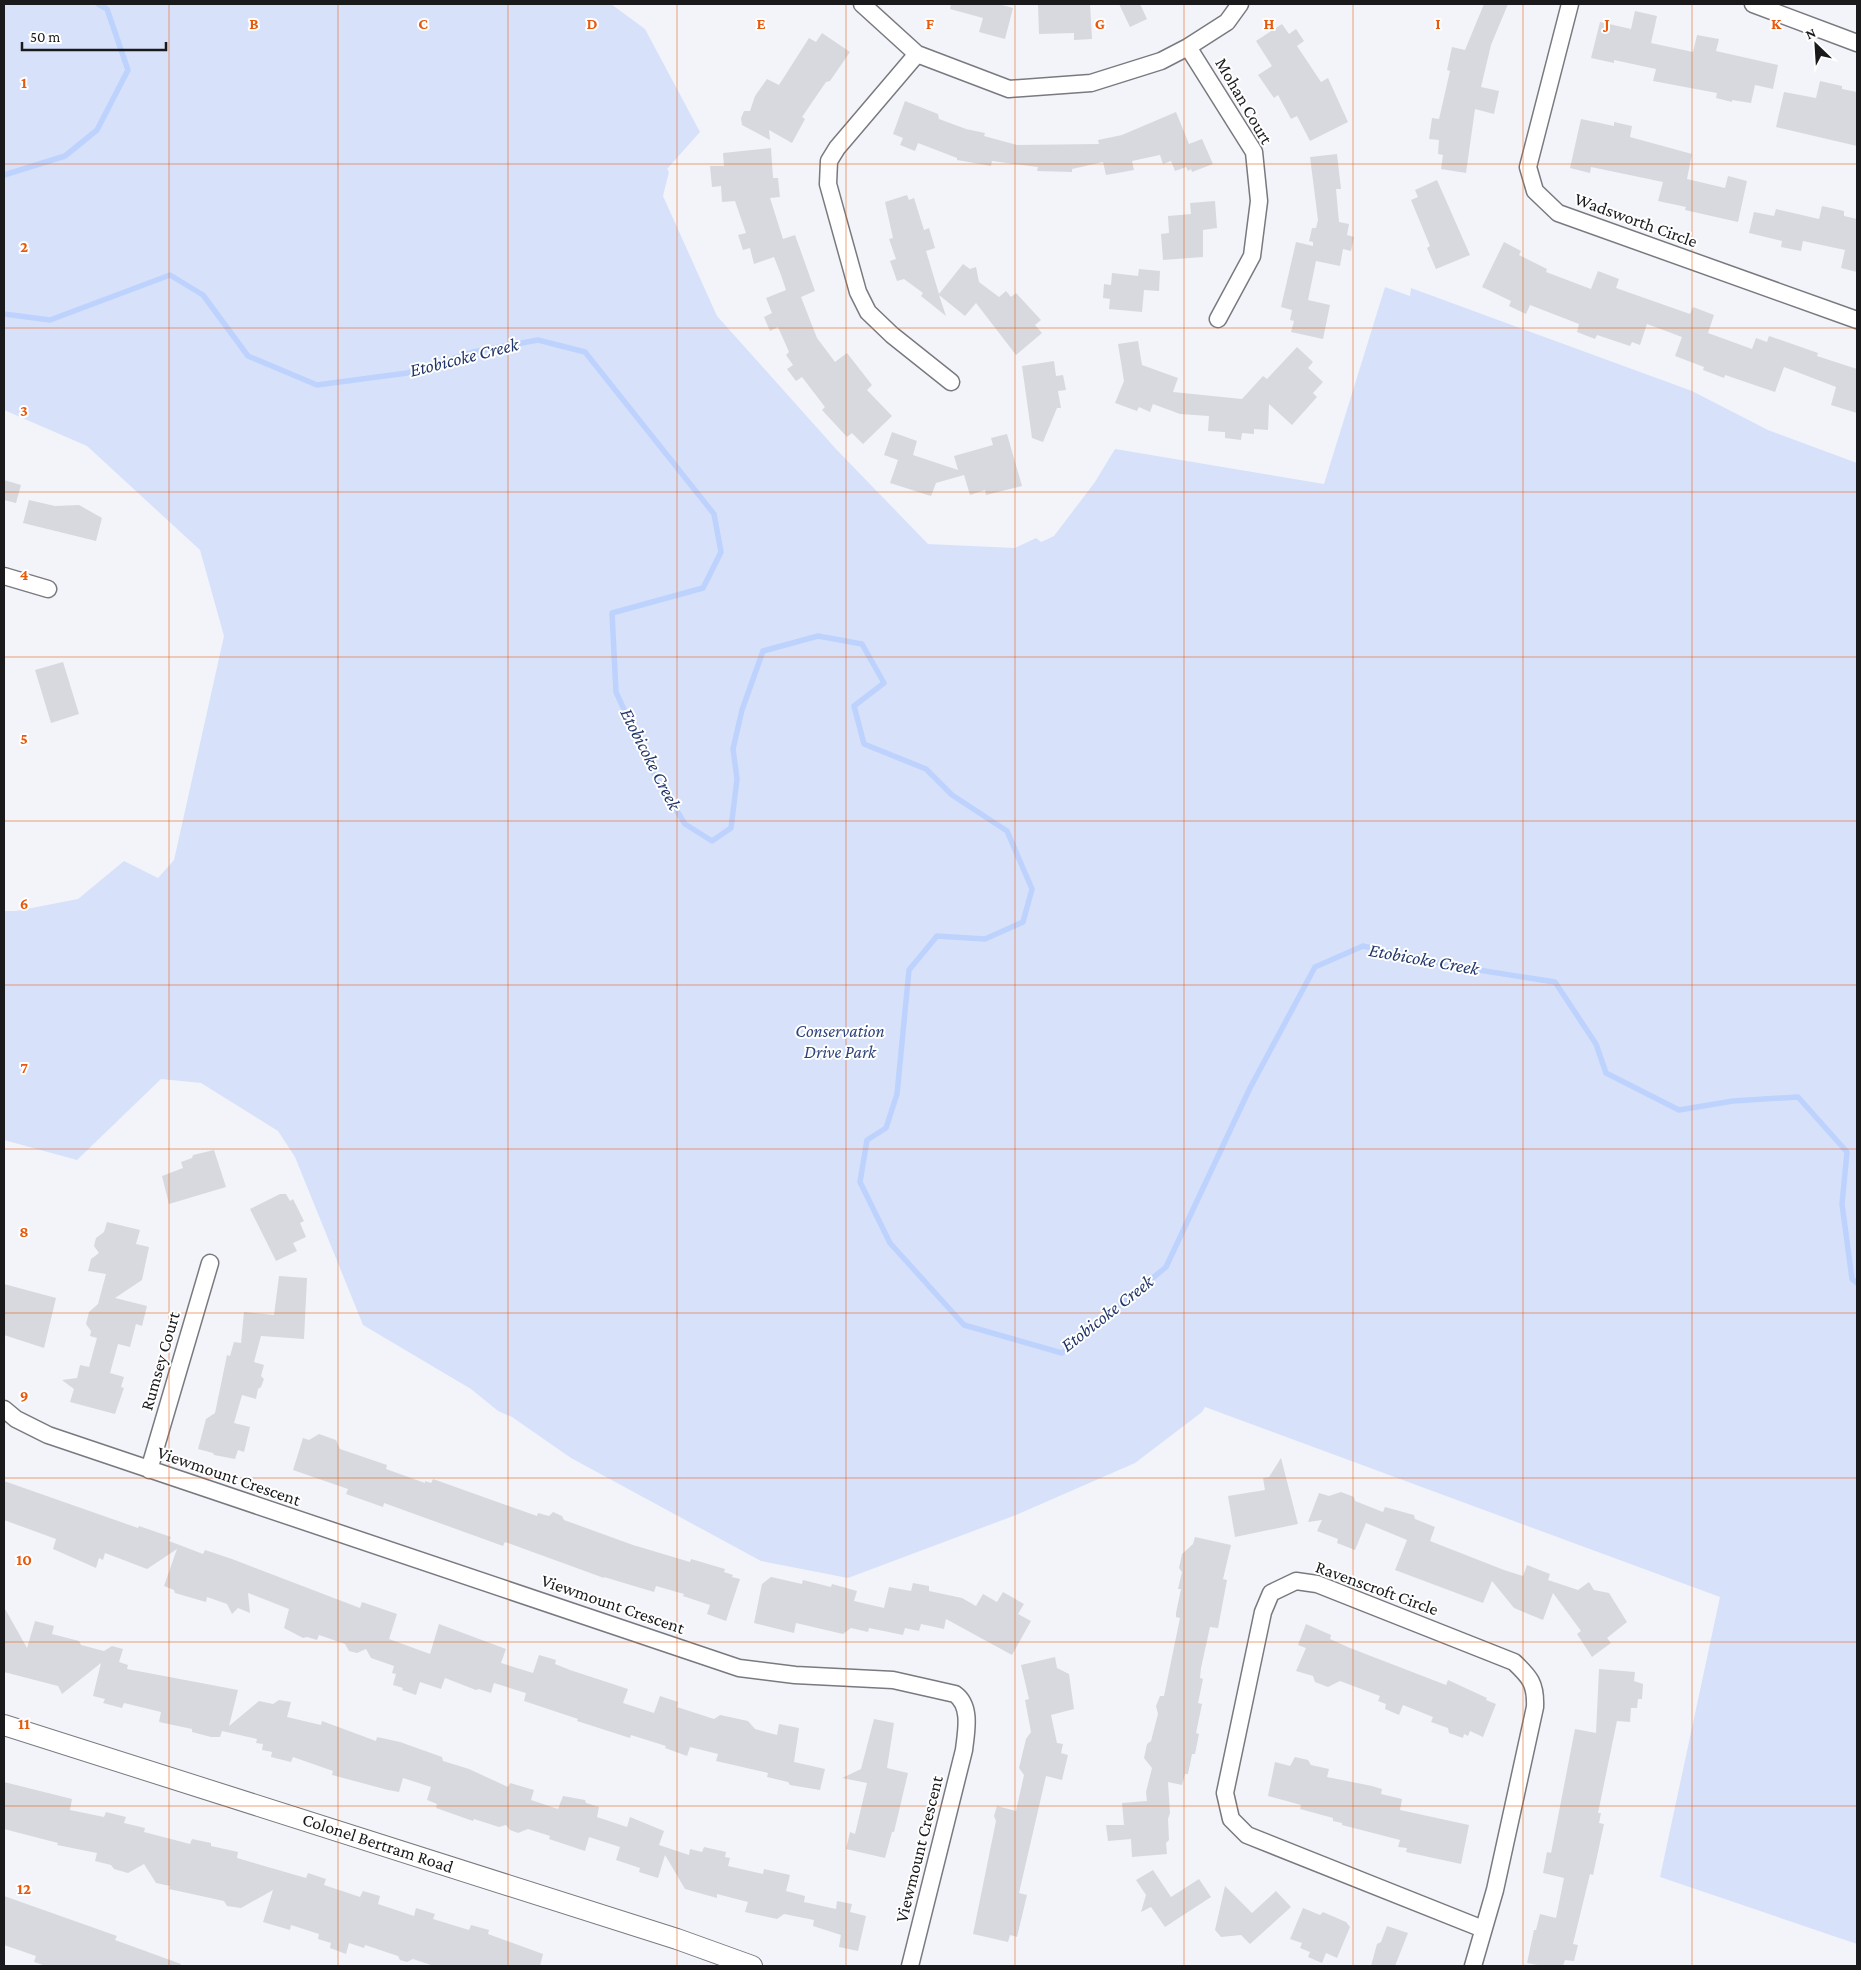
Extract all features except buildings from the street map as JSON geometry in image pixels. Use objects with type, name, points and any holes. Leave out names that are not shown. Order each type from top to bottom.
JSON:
[{"type":"street","points":[[862,4],[917,54],[1009,89],[1091,83],[1161,61],[1188,47],[1227,22],[1240,4]]},
{"type":"street","name":"Wadsworth Circle","points":[[1570,4],[1528,167],[1534,191],[1558,213],[1857,320]]},
{"type":"street","points":[[1753,4],[1857,43]]},
{"type":"street","name":"Mohan Court","points":[[1188,47],[1254,152],[1259,201],[1252,256],[1218,319]]},
{"type":"street","points":[[917,54],[837,148],[829,161],[828,184],[858,292],[868,312],[892,336],[951,382]]},
{"type":"street","points":[[4,576],[48,589]]},
{"type":"street","name":"Rumsey Court","points":[[150,1470],[210,1262]]},
{"type":"street","name":"Viewmount Crescent","points":[[4,1409],[16,1419],[48,1435],[740,1668],[795,1675],[893,1680],[956,1694],[962,1699],[965,1708],[967,1724],[964,1750],[910,1966]]},
{"type":"street","name":"Ravenscroft Circle","points":[[1473,1966],[1495,1890],[1535,1707],[1536,1691],[1528,1675],[1514,1662],[1317,1584],[1296,1581],[1271,1593],[1263,1612],[1225,1793],[1230,1820],[1247,1835],[1483,1929]]},
{"type":"street","name":"Colonel Bertram Road","points":[[4,1725],[640,1927],[709,1959],[752,1966]]},
{"type":"green space","name":"Conservation Drive Park","points":[[4,4],[611,4],[645,29],[700,132],[667,169],[669,172],[663,196],[717,316],[836,449],[928,544],[1015,548],[1036,538],[1041,542],[1054,536],[1095,482],[1115,449],[1324,484],[1385,287],[1410,296],[1411,288],[1692,391],[1768,430],[1857,463],[1857,1944],[1660,1877],[1720,1597],[1205,1407],[1202,1412],[1135,1463],[1016,1515],[848,1578],[761,1561],[571,1458],[512,1417],[498,1411],[471,1389],[363,1325],[295,1157],[278,1131],[201,1083],[161,1079],[77,1160],[4,1140],[4,911],[16,911],[78,899],[124,861],[158,878],[174,860],[224,636],[200,550],[87,446],[4,410]]},
{"type":"waterway","name":"Etobicoke Creek","points":[[4,175],[65,156],[97,130],[128,70],[107,9],[98,4]]},
{"type":"waterway","name":"Etobicoke Creek","points":[[4,314],[50,320],[170,275],[203,295],[248,356],[317,385],[407,373],[473,352],[538,340],[585,352],[714,514],[721,552],[703,588],[612,613],[616,692],[650,767],[685,824],[712,841],[731,828],[737,779],[733,749],[742,710],[763,651],[818,636],[862,644],[884,683],[854,706],[864,744],[926,769],[952,795],[1007,831],[1032,889],[1023,922],[985,939],[937,936],[909,970],[897,1094],[886,1128],[867,1140],[860,1182],[890,1243],[964,1325],[1062,1353],[1166,1267],[1250,1088],[1315,967],[1363,946],[1447,965],[1555,982],[1596,1044],[1606,1073],[1679,1110],[1733,1101],[1798,1097],[1847,1152],[1842,1204],[1852,1279],[1857,1283]]}]
